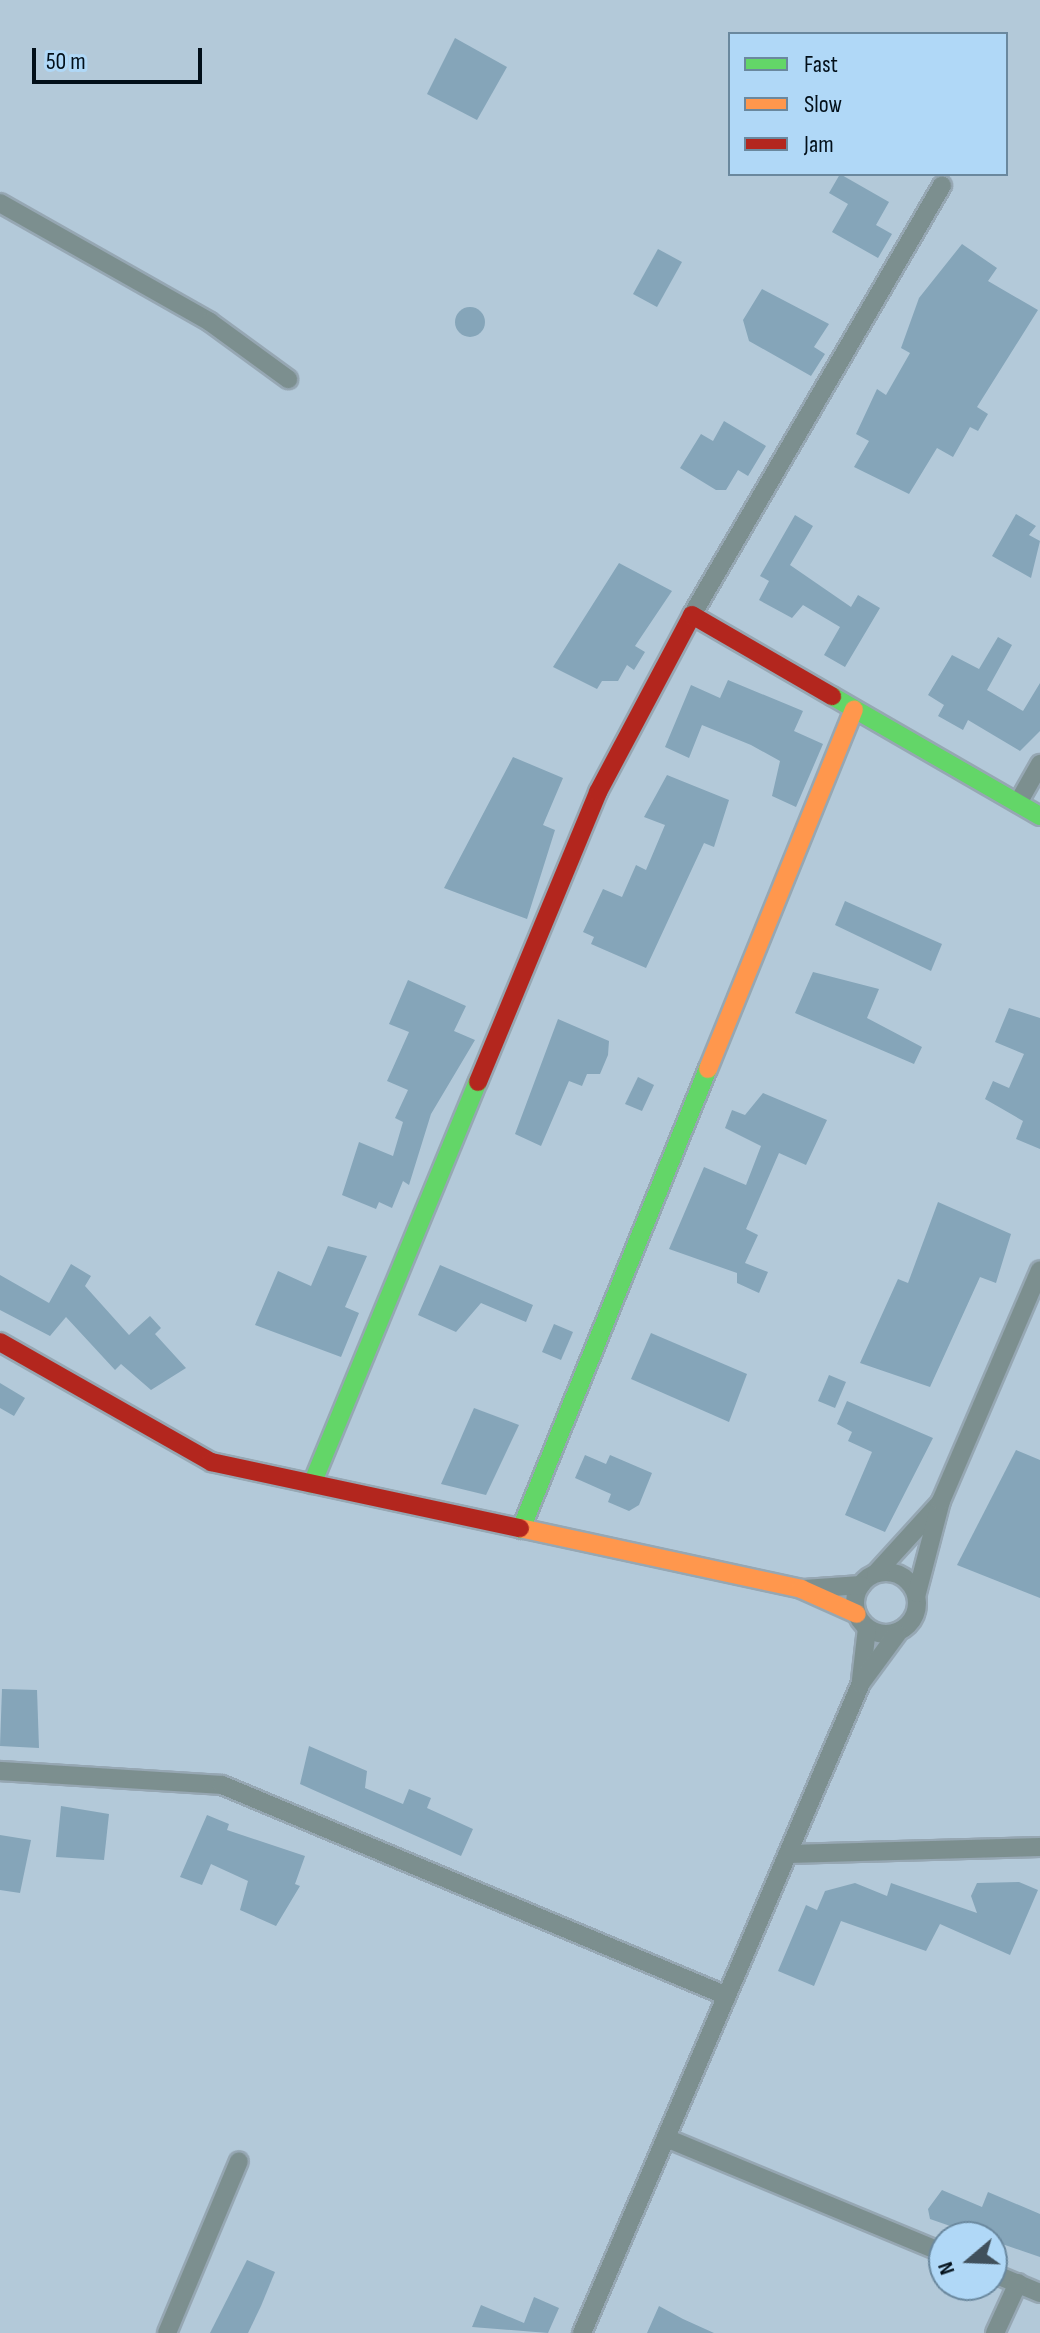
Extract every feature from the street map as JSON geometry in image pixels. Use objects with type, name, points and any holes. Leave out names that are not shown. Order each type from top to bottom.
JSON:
[{"type":"street","points":[[312,1484],[598,792],[692,615],[942,186]]},
{"type":"street","points":[[0,203],[210,322],[288,379]]},
{"type":"street","points":[[692,615],[1040,816]]},
{"type":"street","points":[[521,1529],[854,710]]},
{"type":"street","points":[[1018,803],[1040,764]]},
{"type":"street","points":[[582,2333],[861,1683],[897,1634],[915,1617],[917,1593],[941,1501],[1040,1270]]},
{"type":"street","points":[[0,1342],[211,1462],[801,1589],[862,1621],[897,1634]]},
{"type":"street","points":[[861,1683],[862,1621],[869,1579],[941,1501]]},
{"type":"street","points":[[801,1589],[901,1575],[917,1593]]},
{"type":"street","points":[[0,1771],[222,1785],[727,1996]]},
{"type":"street","points":[[788,1854],[1040,1847]]},
{"type":"street","points":[[666,2138],[928,2246]]},
{"type":"street","points":[[167,2333],[239,2161]]},
{"type":"street","points":[[1008,2279],[1040,2293]]},
{"type":"street","points":[[995,2333],[1018,2283]]},
{"type":"building","points":[[455,38],[507,67],[477,120],[427,94]]},
{"type":"building","points":[[839,176],[844,176],[889,202],[876,225],[892,234],[878,258],[832,232],[848,204],[829,193]]},
{"type":"building","points":[[962,244],[997,268],[988,281],[1038,310],[977,407],[988,414],[978,431],[970,427],[953,457],[937,448],[909,494],[854,467],[869,441],[856,434],[877,389],[886,395],[910,353],[901,348],[919,298]]},
{"type":"building","points":[[658,249],[682,262],[657,307],[633,294]]},
{"type":"building","points":[[762,289],[829,324],[814,347],[825,354],[811,376],[749,341],[743,320]]},
{"type":"building","points":[[470,307],[481,311],[485,322],[481,333],[470,337],[459,333],[455,322],[459,311]]},
{"type":"building","points":[[724,421],[766,446],[748,476],[738,470],[726,490],[716,490],[680,468],[701,434],[713,441]]},
{"type":"building","points":[[1016,514],[1036,526],[1029,535],[1040,541],[1031,578],[992,556]]},
{"type":"building","points":[[795,515],[813,526],[790,565],[851,607],[858,595],[880,608],[845,667],[824,655],[840,627],[803,605],[792,618],[759,600],[769,581],[760,576]]},
{"type":"building","points":[[619,563],[672,591],[635,646],[645,652],[634,670],[627,665],[618,681],[602,681],[597,689],[553,667]]},
{"type":"building","points":[[998,637],[1012,645],[987,690],[1023,711],[1040,683],[1040,731],[1020,751],[968,720],[963,730],[938,716],[944,705],[928,695],[952,655],[979,669]]},
{"type":"building","points":[[728,680],[803,711],[794,731],[823,744],[796,807],[772,796],[780,761],[751,745],[702,725],[689,758],[665,747],[691,685],[720,698]]},
{"type":"building","points":[[513,757],[563,778],[543,825],[555,830],[527,919],[444,888]]},
{"type":"building","points":[[667,775],[729,800],[714,847],[704,843],[646,968],[591,944],[594,937],[583,932],[603,889],[622,897],[636,865],[646,870],[665,825],[644,817]]},
{"type":"building","points":[[845,901],[942,944],[931,971],[835,925]]},
{"type":"building","points":[[813,972],[879,989],[867,1018],[922,1047],[914,1064],[795,1013]]},
{"type":"building","points":[[408,980],[466,1006],[454,1031],[475,1040],[431,1114],[409,1185],[403,1181],[392,1208],[379,1202],[376,1209],[342,1195],[359,1142],[393,1156],[403,1122],[395,1118],[408,1090],[387,1081],[409,1032],[389,1024]]},
{"type":"building","points":[[1009,1008],[1040,1018],[1040,1149],[1016,1139],[1023,1121],[985,1099],[993,1081],[1009,1088],[1024,1054],[995,1042]]},
{"type":"building","points":[[558,1019],[609,1041],[608,1055],[600,1074],[587,1074],[582,1086],[569,1081],[541,1146],[515,1134]]},
{"type":"building","points":[[638,1077],[654,1085],[642,1111],[625,1104]]},
{"type":"building","points":[[763,1093],[827,1120],[806,1165],[779,1153],[746,1229],[758,1235],[745,1263],[768,1272],[759,1293],[737,1283],[737,1273],[669,1249],[704,1167],[746,1185],[761,1146],[725,1128],[732,1110],[745,1115]]},
{"type":"building","points":[[938,1202],[1011,1234],[996,1283],[980,1277],[930,1387],[860,1363],[898,1279],[908,1283]]},
{"type":"building","points":[[328,1246],[367,1256],[345,1307],[359,1313],[341,1357],[255,1325],[278,1271],[311,1286]]},
{"type":"building","points":[[71,1264],[91,1276],[85,1286],[129,1335],[150,1316],[161,1328],[155,1334],[186,1368],[151,1390],[121,1364],[115,1370],[66,1317],[50,1336],[0,1310],[0,1275],[49,1303]]},
{"type":"building","points":[[440,1265],[533,1305],[526,1322],[481,1303],[456,1332],[418,1315]]},
{"type":"building","points":[[554,1324],[573,1332],[561,1360],[542,1352]]},
{"type":"building","points":[[651,1333],[747,1374],[729,1422],[631,1379]]},
{"type":"building","points":[[829,1375],[846,1382],[835,1408],[818,1401]]},
{"type":"building","points":[[0,1383],[25,1398],[14,1416],[0,1408]]},
{"type":"building","points":[[847,1401],[933,1438],[885,1532],[845,1515],[872,1452],[848,1441],[852,1432],[837,1424]]},
{"type":"building","points":[[474,1408],[519,1425],[486,1495],[441,1484]]},
{"type":"building","points":[[1016,1450],[1040,1460],[1040,1598],[957,1565]]},
{"type":"building","points":[[585,1455],[606,1464],[610,1455],[652,1473],[639,1505],[629,1511],[608,1502],[611,1494],[575,1478]]},
{"type":"building","points":[[2,1689],[37,1690],[39,1748],[0,1746]]},
{"type":"building","points":[[309,1746],[367,1771],[365,1788],[403,1804],[409,1789],[431,1798],[427,1808],[473,1829],[461,1856],[300,1784]]},
{"type":"building","points":[[61,1806],[109,1814],[104,1860],[56,1857]]},
{"type":"building","points":[[207,1815],[229,1824],[227,1830],[305,1856],[295,1884],[300,1886],[276,1926],[240,1910],[248,1881],[211,1864],[202,1885],[180,1877]]},
{"type":"building","points":[[0,1835],[31,1840],[20,1893],[0,1890]]},
{"type":"building","points":[[1019,1882],[1038,1890],[1010,1955],[940,1924],[926,1951],[841,1921],[814,1986],[778,1971],[806,1905],[817,1910],[825,1891],[855,1883],[887,1896],[891,1883],[977,1913],[971,1896],[977,1883]]},
{"type":"building","points":[[942,2190],[982,2207],[988,2192],[1040,2214],[1040,2257],[1008,2246],[1008,2221],[936,2221],[930,2219],[928,2209]]},
{"type":"building","points":[[247,2260],[275,2272],[248,2333],[210,2333]]},
{"type":"building","points":[[534,2297],[559,2308],[548,2333],[472,2327],[481,2305],[524,2323]]},
{"type":"building","points":[[659,2306],[683,2319],[714,2333],[647,2333]]},
{"type":"traffic: fast","points":[[832,696],[1040,816]]},
{"type":"traffic: fast","points":[[521,1529],[708,1069]]},
{"type":"traffic: fast","points":[[312,1484],[478,1082]]},
{"type":"traffic: slow","points":[[708,1069],[854,710]]},
{"type":"traffic: slow","points":[[520,1528],[801,1589],[857,1614]]},
{"type":"traffic: jam","points":[[478,1082],[598,792],[692,615],[832,696]]},
{"type":"traffic: jam","points":[[0,1342],[211,1462],[520,1528]]}]
